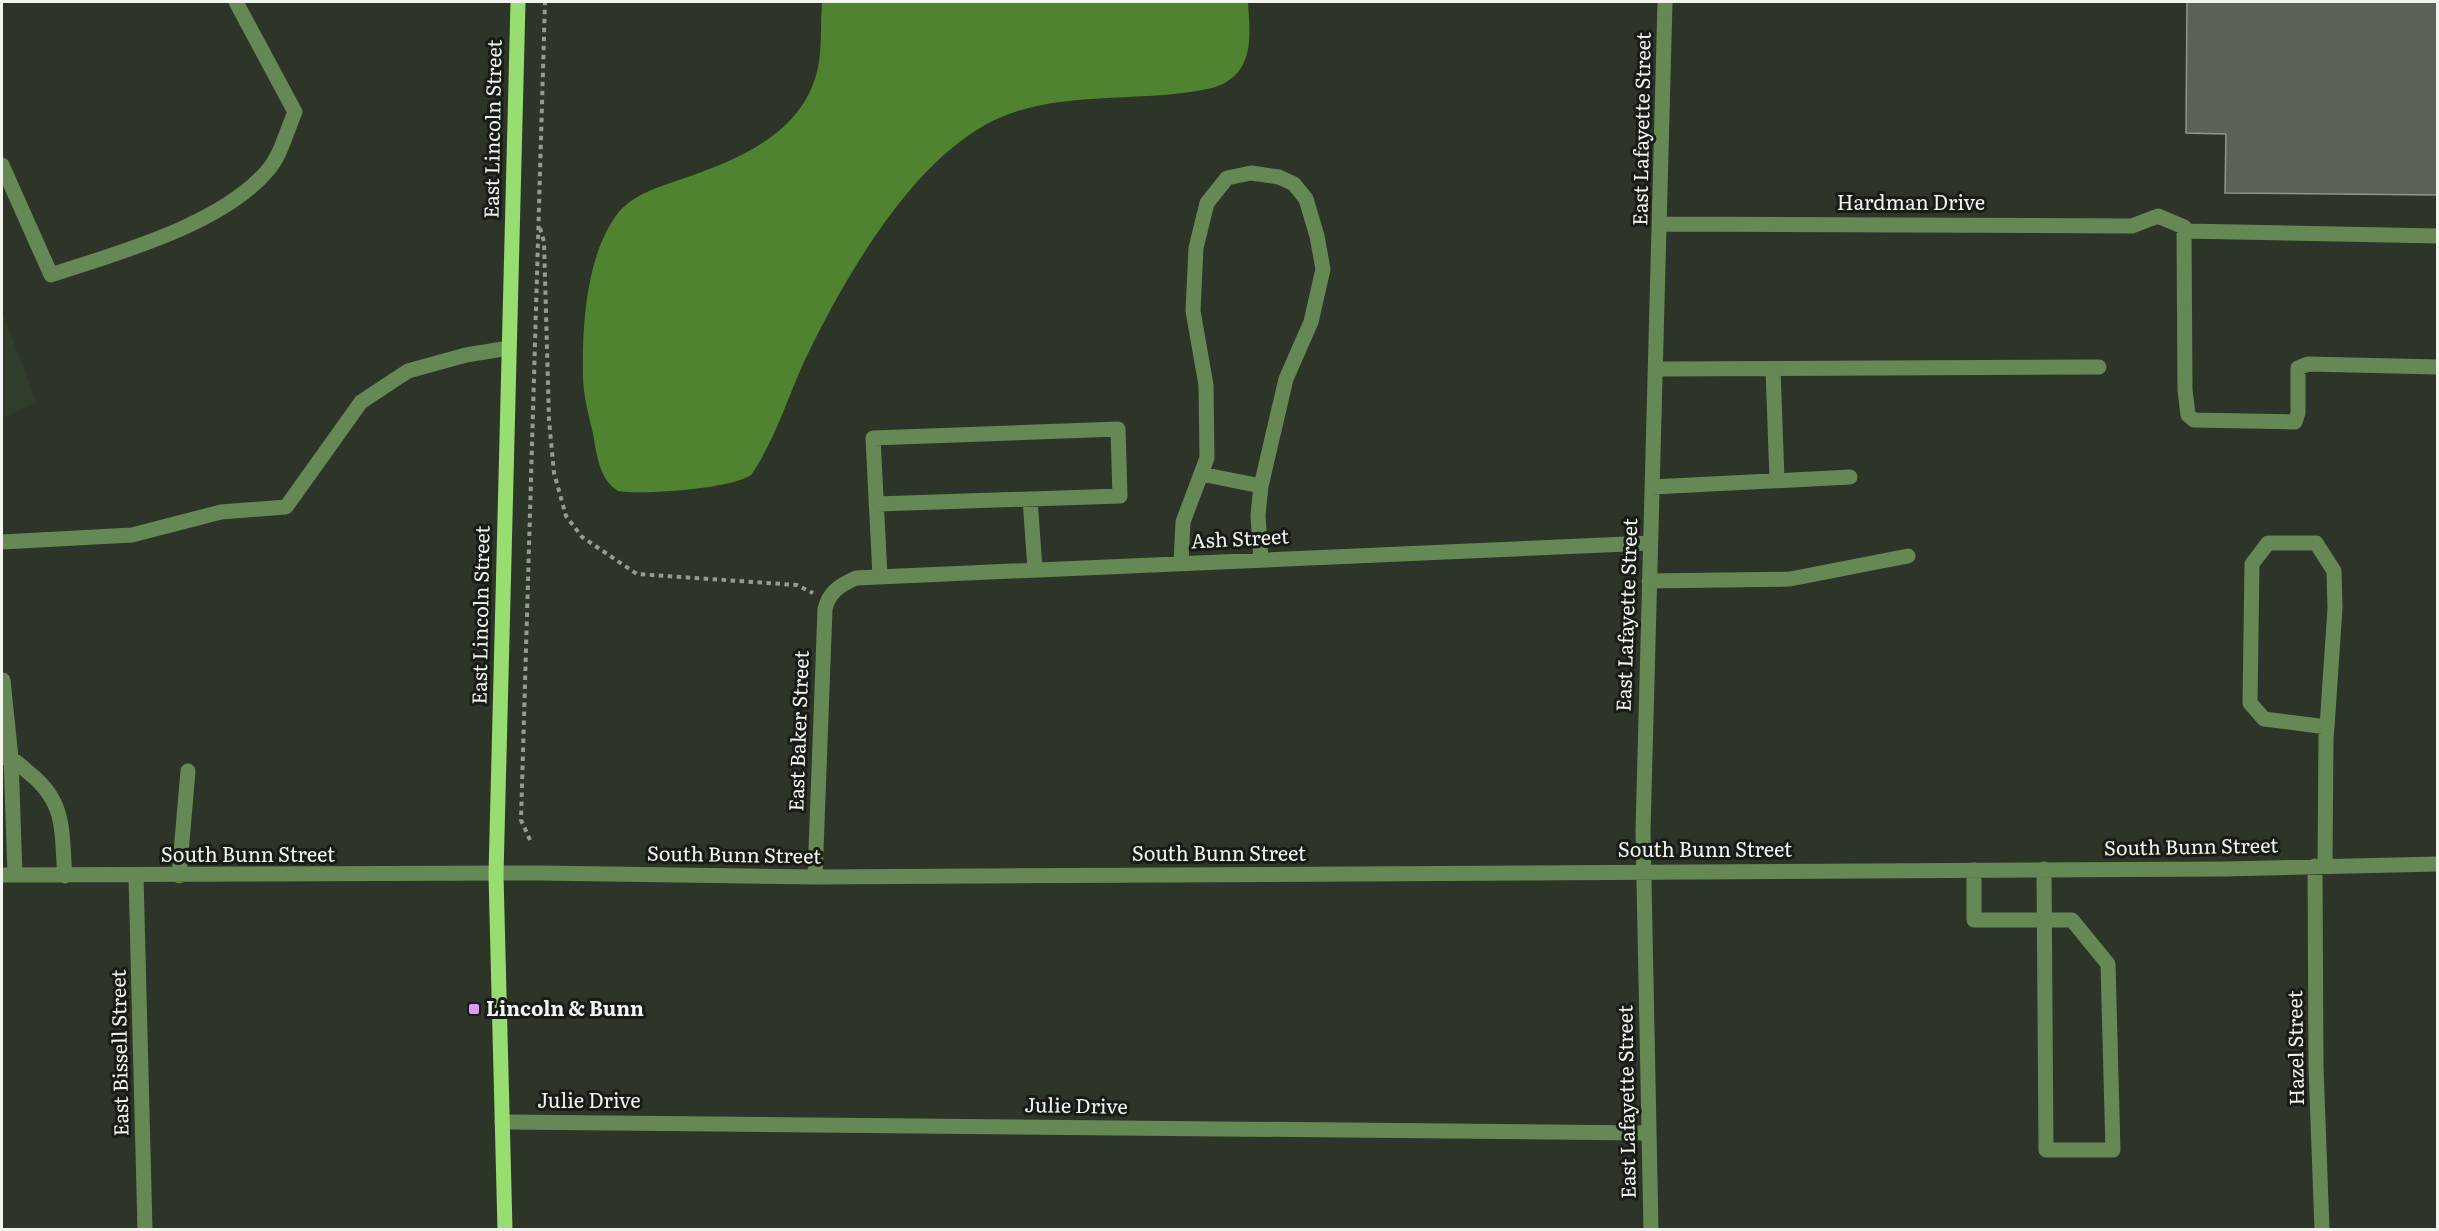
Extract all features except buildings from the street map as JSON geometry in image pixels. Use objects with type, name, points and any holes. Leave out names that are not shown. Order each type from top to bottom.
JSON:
[{"type":"main road","name":"East Lincoln Street","points":[[505,1230],[496,875],[518,2]]},
{"type":"street","points":[[2,165],[51,275],[150,242],[187,226],[238,197],[269,169],[295,111],[236,2]]},
{"type":"street","name":"East Lafayette Street","points":[[1651,1230],[1643,872],[1665,2]]},
{"type":"street","points":[[1181,563],[1183,522],[1208,458],[1206,385],[1193,311],[1192,283],[1196,248],[1207,203],[1227,178],[1251,173],[1279,177],[1294,184],[1306,199],[1317,236],[1323,269],[1311,322],[1286,379],[1261,486],[1258,515],[1261,560]]},
{"type":"street","name":"Hardman Drive","points":[[1661,224],[2132,226],[2158,216],[2184,227],[2185,231]]},
{"type":"street","points":[[2438,236],[2185,231],[2185,390],[2188,415],[2194,420],[2295,422],[2298,413],[2298,368],[2308,364],[2438,367]]},
{"type":"street","points":[[2,542],[132,535],[221,512],[286,507],[361,402],[408,371],[465,355],[509,348]]},
{"type":"street","points":[[1656,369],[2099,367]]},
{"type":"street","points":[[1773,369],[1777,480]]},
{"type":"street","points":[[876,504],[1120,496],[1118,429],[873,438],[876,504],[880,576]]},
{"type":"street","points":[[1201,474],[1261,486]]},
{"type":"street","points":[[1652,487],[1850,477]]},
{"type":"street","points":[[1030,499],[1035,569]]},
{"type":"street","name":"Ash Street","points":[[831,594],[856,578],[880,576],[1650,543]]},
{"type":"street","name":"Hazel Street","points":[[2322,1230],[2316,1066],[2320,866],[2335,609],[2334,572],[2316,543],[2268,543],[2252,564],[2250,703],[2264,719],[2327,728]]},
{"type":"street","points":[[1649,581],[1790,579],[1908,556]]},
{"type":"street","name":"East Baker Street","points":[[815,877],[824,623],[831,594]]},
{"type":"street","points":[[3,680],[8,875]]},
{"type":"street","points":[[6,758],[49,789],[55,799],[60,814],[65,876]]},
{"type":"street","points":[[180,876],[188,771]]},
{"type":"street","name":"South Bunn Street","points":[[8,875],[815,877],[1974,870],[2438,864]]},
{"type":"street","points":[[1974,870],[1974,920],[2045,919],[2072,920],[2108,964],[2113,1150],[2046,1150],[2045,919],[2044,869]]},
{"type":"street","name":"East Bissell Street","points":[[136,876],[146,1230]]},
{"type":"street","name":"Julie Drive","points":[[502,1122],[1648,1133]]},
{"type":"path","points":[[530,840],[521,820],[545,2]]},
{"type":"path","points":[[538,224],[544,242],[550,430],[554,473],[566,516],[582,537],[637,574],[797,585],[831,594]]},
{"type":"shaded area","points":[[822,2],[1248,2],[1249,44],[1245,61],[1238,72],[1231,79],[1217,86],[1180,93],[1066,101],[1038,106],[1011,113],[985,125],[956,145],[903,199],[856,265],[818,333],[773,435],[751,475],[725,484],[686,490],[618,491],[607,480],[600,466],[583,383],[585,313],[599,249],[607,230],[624,206],[656,188],[742,155],[761,144],[794,117],[806,99],[818,70]]},
{"type":"shaded area","points":[[2,312],[37,402],[2,418]]},
{"type":"place","name":"Lincoln & Bunn","points":[[474,1009]]}]
